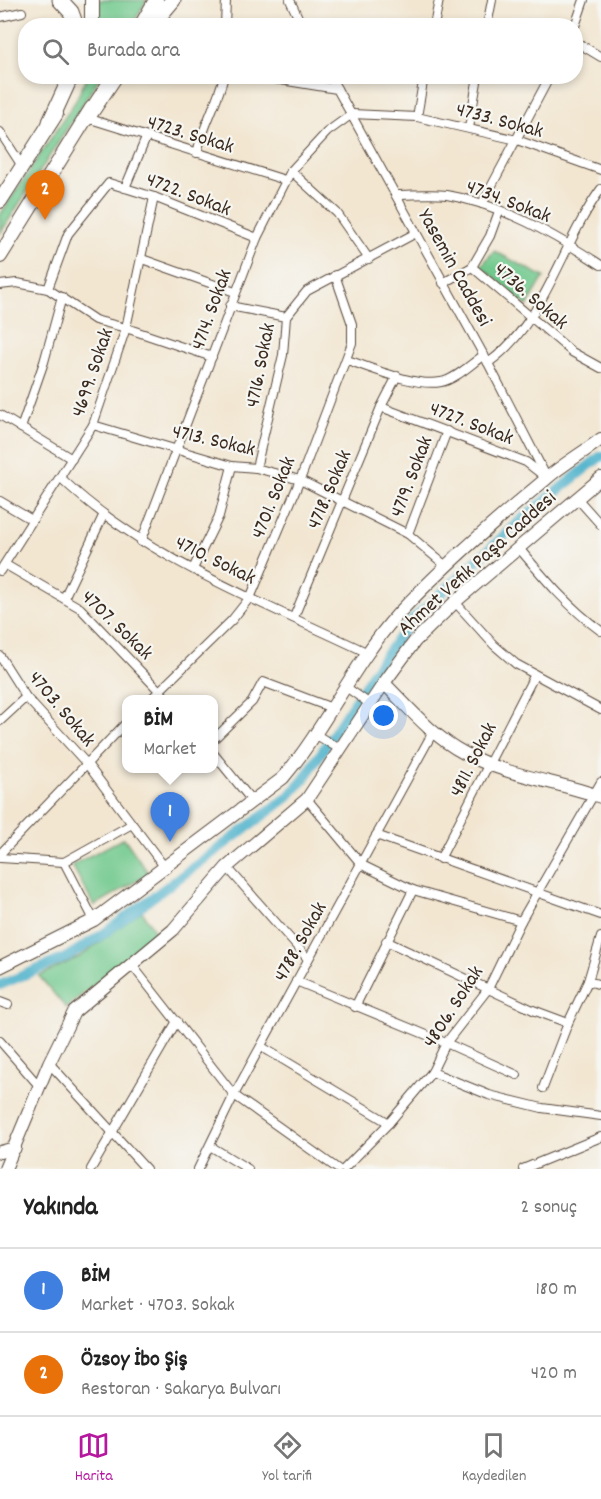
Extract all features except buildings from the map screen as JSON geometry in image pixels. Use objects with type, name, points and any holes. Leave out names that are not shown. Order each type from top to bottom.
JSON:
[{"type":"highway","points":[[60,0],[71,12],[73,18]]},
{"type":"highway","points":[[158,18],[173,0]]},
{"type":"highway","points":[[50,122],[67,84]]},
{"type":"highway","points":[[87,118],[108,84]]},
{"type":"main road","points":[[92,0],[92,18]]},
{"type":"main road","points":[[146,18],[156,0]]},
{"type":"main road","points":[[0,201],[74,84]]},
{"type":"main road","points":[[0,256],[87,118]]},
{"type":"street","points":[[225,18],[226,0]]},
{"type":"street","points":[[290,0],[298,18]]},
{"type":"street","points":[[436,18],[439,0]]},
{"type":"street","points":[[489,18],[492,0]]},
{"type":"street","points":[[578,18],[584,0]]},
{"type":"street","points":[[0,17],[22,12]]},
{"type":"street","points":[[583,46],[601,57]]},
{"type":"street","points":[[197,153],[203,126],[218,102],[222,84]]},
{"type":"street","points":[[306,84],[338,89]]},
{"type":"street","name":"Yasemin Caddesi","points":[[335,84],[486,359],[547,478]]},
{"type":"street","points":[[417,117],[423,84]]},
{"type":"street","points":[[469,128],[477,84]]},
{"type":"street","points":[[482,204],[546,84]]},
{"type":"street","name":"4733. Sokak","points":[[352,114],[417,117],[469,128],[517,140],[601,170]]},
{"type":"street","name":"4714. Sokak","points":[[141,542],[235,292],[257,238],[285,180],[327,132],[352,114]]},
{"type":"street","name":"4723. Sokak","points":[[87,118],[285,180]]},
{"type":"street","points":[[0,132],[22,166]]},
{"type":"street","points":[[125,188],[146,138]]},
{"type":"street","points":[[291,171],[337,213],[369,259]]},
{"type":"street","name":"4722. Sokak","points":[[48,289],[68,234],[109,183],[154,197],[257,238]]},
{"type":"street","points":[[347,360],[397,376],[429,383],[443,382],[509,348],[530,318],[570,244],[583,213],[601,189]]},
{"type":"street","name":"4734. Sokak","points":[[396,195],[445,195],[482,204],[570,244],[601,265]]},
{"type":"street","name":"4699. Sokak","points":[[3,568],[93,425],[126,328],[154,197]]},
{"type":"street","points":[[443,283],[472,267],[490,236],[499,211]]},
{"type":"street","name":"4716. Sokak","points":[[256,468],[283,355],[286,317],[307,291],[416,233]]},
{"type":"street","points":[[142,259],[235,292]]},
{"type":"street","name":"4736. Sokak","points":[[472,267],[572,352],[601,368]]},
{"type":"street","name":"4701. Sokak","points":[[154,695],[232,620],[251,596],[300,480],[352,343],[352,324],[335,275]]},
{"type":"street","points":[[0,285],[17,284],[48,289],[95,320],[212,357]]},
{"type":"street","points":[[21,428],[44,362],[62,297]]},
{"type":"street","points":[[230,306],[286,317]]},
{"type":"street","name":"4718. Sokak","points":[[294,617],[381,407],[397,376]]},
{"type":"street","name":"4727. Sokak","points":[[381,407],[526,462],[547,478]]},
{"type":"street","points":[[0,415],[72,459]]},
{"type":"street","name":"4713. Sokak","points":[[93,425],[232,466],[256,468],[300,480],[408,534],[446,566]]},
{"type":"street","name":"4719. Sokak","points":[[408,534],[447,431]]},
{"type":"street","points":[[0,967],[94,920],[166,869],[283,778],[319,737],[332,708],[349,690],[368,653],[397,615],[446,566],[547,478],[600,443]]},
{"type":"street","points":[[193,569],[219,516],[232,466]]},
{"type":"street","name":"4710. Sokak","points":[[61,478],[103,516],[141,542],[368,653]]},
{"type":"street","name":"Ahmet Vefik Paşa Caddesi","points":[[5,1169],[49,1063],[74,1012],[173,930],[227,867],[307,799],[366,701],[384,683],[415,641],[455,602],[601,478]]},
{"type":"street","points":[[576,497],[601,525]]},
{"type":"street","points":[[0,501],[32,520]]},
{"type":"street","points":[[64,597],[103,516]]},
{"type":"street","points":[[518,547],[557,594],[578,615],[601,631]]},
{"type":"street","name":"4707. Sokak","points":[[3,568],[64,597],[80,608],[164,695]]},
{"type":"street","points":[[455,602],[494,645],[534,675],[601,710]]},
{"type":"street","name":"4703. Sokak","points":[[0,656],[26,697],[87,764],[166,869]]},
{"type":"street","name":"4811. Sokak","points":[[440,859],[534,675]]},
{"type":"street","points":[[218,735],[252,702],[263,682],[332,708]]},
{"type":"street","points":[[384,683],[433,732],[463,752],[490,765],[598,796]]},
{"type":"street","points":[[349,690],[366,701]]},
{"type":"street","points":[[0,721],[26,697]]},
{"type":"street","points":[[0,856],[122,727]]},
{"type":"street","name":"4788. Sokak","points":[[198,1169],[234,1095],[433,732]]},
{"type":"street","points":[[319,737],[337,748]]},
{"type":"street","points":[[218,759],[252,802]]},
{"type":"street","name":"4806. Sokak","points":[[344,1169],[389,1123],[432,1072],[446,1043],[488,989],[521,921],[598,796],[601,782]]},
{"type":"street","points":[[307,799],[362,865],[413,890],[521,921]]},
{"type":"street","points":[[0,856],[64,862],[132,824]]},
{"type":"street","points":[[376,835],[601,915]]},
{"type":"street","points":[[64,862],[94,920]]},
{"type":"street","points":[[227,867],[308,959]]},
{"type":"street","points":[[355,1006],[413,890]]},
{"type":"street","points":[[543,1088],[568,1023],[588,981],[601,937]]},
{"type":"street","points":[[386,941],[488,989],[568,1023]]},
{"type":"street","points":[[132,965],[234,1095],[338,1169]]},
{"type":"street","points":[[296,981],[517,1075]]},
{"type":"street","points":[[588,981],[601,985]]},
{"type":"street","points":[[91,1169],[177,1021]]},
{"type":"street","points":[[0,1041],[40,1087]]},
{"type":"street","points":[[262,1047],[389,1123]]},
{"type":"street","points":[[49,1063],[111,1134],[146,1169]]},
{"type":"street","points":[[432,1072],[489,1095],[542,1108],[601,1116]]},
{"type":"street","points":[[523,1169],[601,1137]]},
{"type":"street","points":[[210,1146],[248,1169]]},
{"type":"street","points":[[0,1152],[15,1148]]},
{"type":"green space","points":[[99,0],[147,0],[136,18],[100,18]]},
{"type":"green space","points":[[84,84],[96,84],[0,234],[0,215],[75,102]]},
{"type":"green space","points":[[494,251],[544,277],[527,306],[481,266]]},
{"type":"green space","points":[[124,838],[149,874],[94,906],[72,865]]},
{"type":"green space","points":[[142,911],[156,933],[66,1008],[39,976],[79,957]]},
{"type":"waterway","points":[[0,985],[67,957],[106,932],[288,797],[304,779],[381,661],[412,620],[522,519],[601,456]]},
{"type":"place","name":"Özsoy İbo Şiş","points":[[45,220]]},
{"type":"place","name":"BİM","points":[[170,842]]}]
